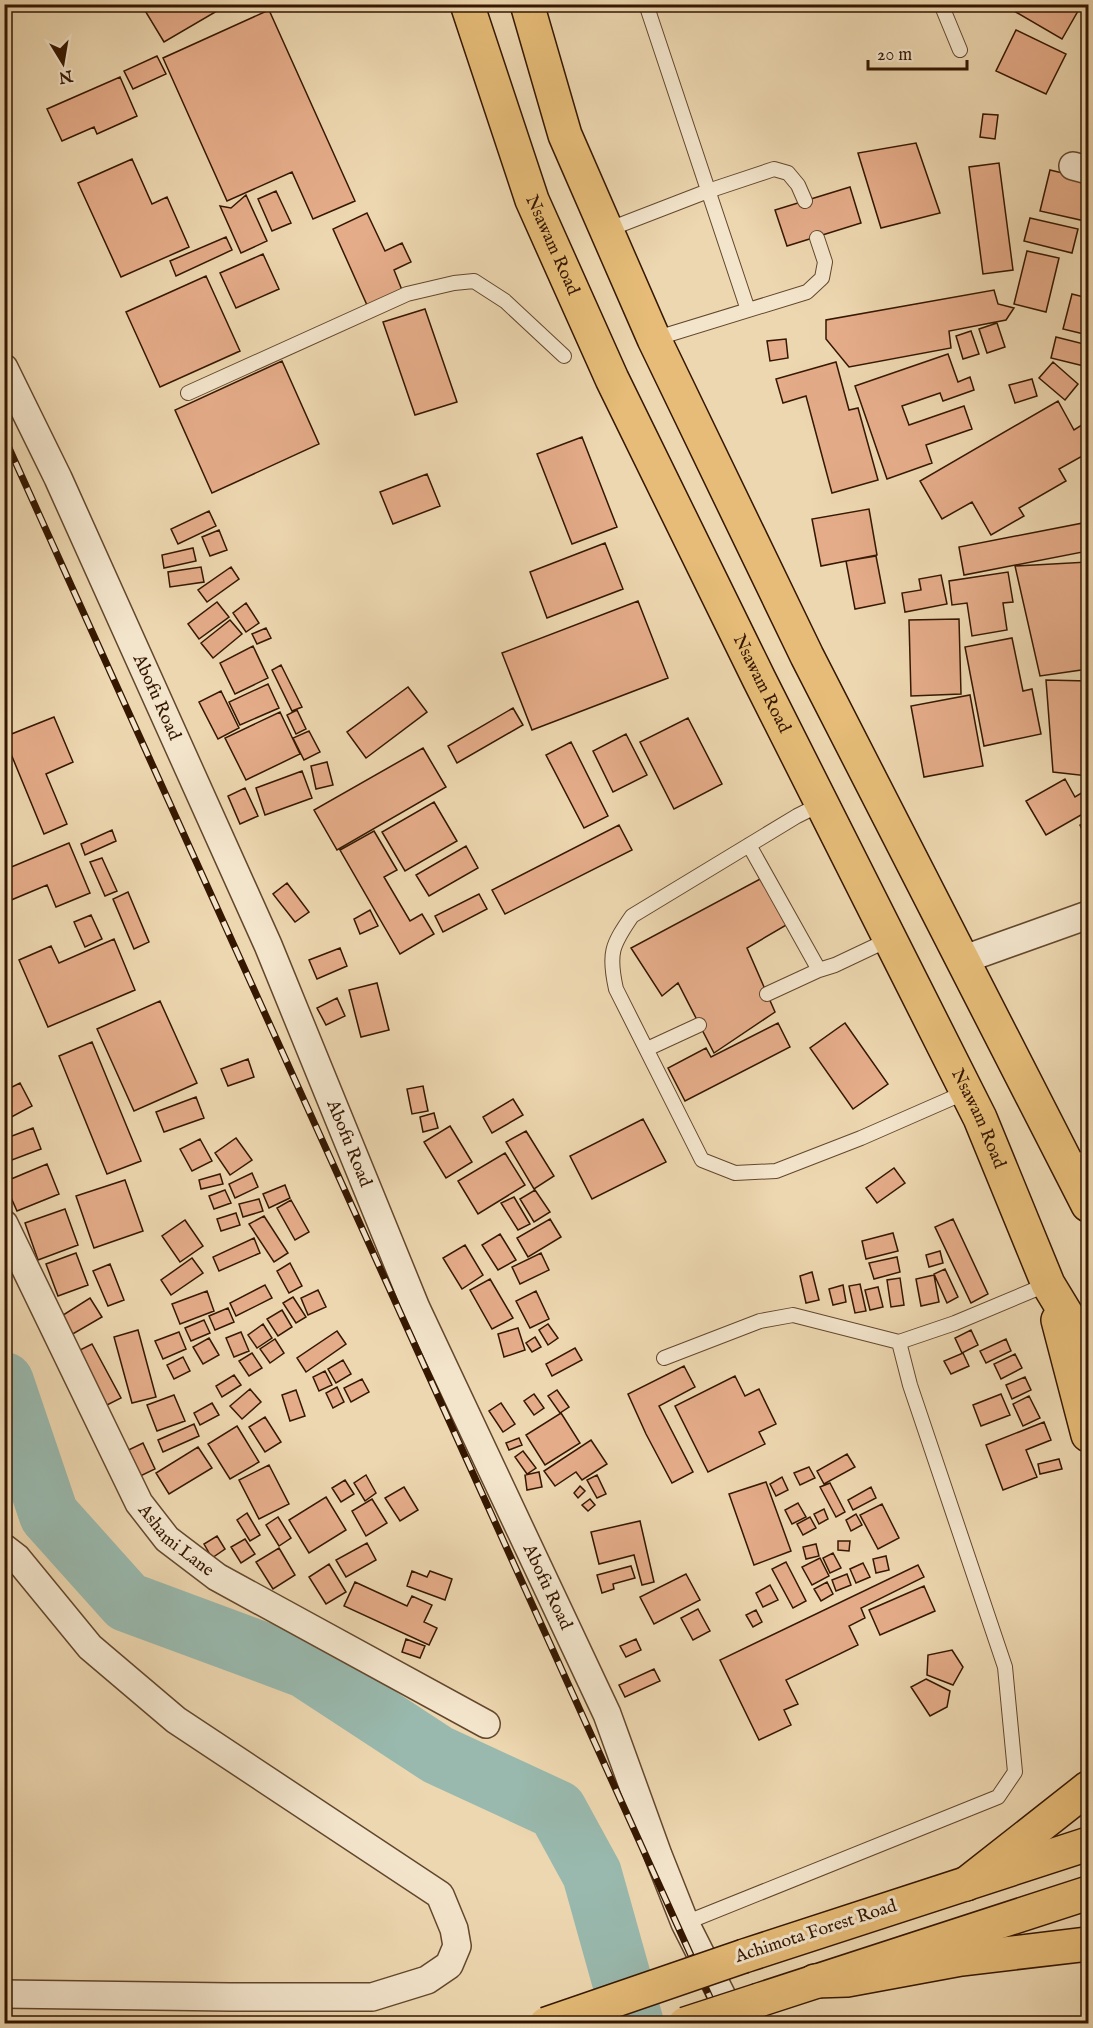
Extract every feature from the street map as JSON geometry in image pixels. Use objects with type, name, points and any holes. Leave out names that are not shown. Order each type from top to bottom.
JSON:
[{"type":"main road","name":"Nsawam Road","points":[[467,4],[536,210],[612,379],[821,804],[980,1118],[1048,1284],[1089,1350]]},
{"type":"main road","points":[[531,5],[566,135],[654,339],[807,656],[962,960],[1078,1161],[1089,1205]]},
{"type":"main road","points":[[1048,1284],[1089,1435]]},
{"type":"main road","points":[[966,1884],[1089,1788]]},
{"type":"main road","name":"Achimota Forest Road","points":[[546,2024],[744,1956],[1089,1844]]},
{"type":"main road","points":[[685,2024],[1089,1893]]},
{"type":"main road","points":[[815,1981],[847,1980],[961,1959],[1089,1944]]},
{"type":"street","name":"Abofu Road","points":[[4,368],[58,478],[268,945],[416,1308],[607,1714],[685,1923],[736,2024]]},
{"type":"street","points":[[962,960],[1089,915]]},
{"type":"street","name":"Ashami Lane","points":[[4,1224],[139,1503],[167,1539],[217,1577],[486,1724]]},
{"type":"street","points":[[4,1548],[17,1558],[90,1647],[176,1720],[440,1895],[454,1929],[457,1946],[449,1965],[427,1980],[372,1997],[4,1994]]},
{"type":"lane","points":[[646,4],[748,310]]},
{"type":"lane","points":[[941,4],[960,50]]},
{"type":"lane","points":[[607,230],[708,191],[774,169],[788,173],[798,185],[805,201]]},
{"type":"lane","points":[[654,339],[807,292],[822,278],[825,261],[818,238]]},
{"type":"lane","points":[[188,393],[407,294],[454,283],[474,281],[504,301],[564,356]]},
{"type":"lane","points":[[821,804],[632,916],[617,938],[611,965],[616,988],[702,1160],[735,1173],[776,1171],[861,1138],[966,1092]]},
{"type":"lane","points":[[749,845],[819,970]]},
{"type":"lane","points":[[767,994],[890,939]]},
{"type":"lane","points":[[647,1049],[699,1025]]},
{"type":"lane","points":[[664,1358],[760,1321],[793,1315],[899,1342],[955,1323],[1048,1284]]},
{"type":"lane","points":[[685,1923],[998,1797],[1015,1772],[1005,1667],[910,1385],[899,1342]]},
{"type":"building","points":[[151,4],[229,4],[164,42],[144,9]]},
{"type":"building","points":[[1002,4],[1082,4],[1062,39]]},
{"type":"building","points":[[269,10],[355,201],[313,219],[292,172],[227,201],[163,58]]},
{"type":"building","points":[[1016,30],[1066,54],[1046,94],[996,71]]},
{"type":"building","points":[[157,56],[166,74],[133,89],[124,71]]},
{"type":"building","points":[[120,77],[137,116],[97,134],[94,127],[62,141],[47,109]]},
{"type":"building","points":[[983,114],[998,115],[995,139],[980,137]]},
{"type":"building","points":[[916,143],[940,213],[881,228],[858,153]]},
{"type":"building","points":[[132,159],[152,204],[167,197],[189,247],[121,277],[78,183]]},
{"type":"building","points":[[999,163],[1013,270],[983,274],[969,167]]},
{"type":"building","points":[[1050,170],[1088,179],[1088,209],[1085,221],[1040,211]]},
{"type":"building","points":[[850,187],[861,223],[787,246],[775,210]]},
{"type":"building","points":[[276,191],[291,223],[272,231],[258,199]]},
{"type":"building","points":[[246,195],[267,241],[241,253],[220,206],[231,208]]},
{"type":"building","points":[[367,213],[385,251],[402,243],[411,262],[394,270],[402,290],[367,305],[333,229]]},
{"type":"building","points":[[1030,218],[1078,229],[1072,253],[1024,241]]},
{"type":"building","points":[[226,237],[232,250],[176,276],[170,261]]},
{"type":"building","points":[[1027,251],[1059,258],[1046,312],[1014,304]]},
{"type":"building","points":[[263,254],[279,289],[236,308],[220,273]]},
{"type":"building","points":[[206,276],[240,351],[160,387],[126,312]]},
{"type":"building","points":[[994,290],[998,304],[1014,308],[1006,320],[949,331],[951,348],[849,367],[826,339],[826,320]]},
{"type":"building","points":[[1072,294],[1088,298],[1088,335],[1063,329]]},
{"type":"building","points":[[425,309],[457,402],[415,415],[383,322]]},
{"type":"building","points":[[997,323],[1005,347],[987,353],[979,329]]},
{"type":"building","points":[[971,331],[979,354],[963,359],[956,336]]},
{"type":"building","points":[[1056,337],[1088,345],[1088,367],[1051,358]]},
{"type":"building","points":[[786,339],[788,358],[770,361],[767,341]]},
{"type":"building","points":[[948,354],[958,382],[970,377],[974,390],[943,401],[940,393],[902,406],[909,425],[964,406],[972,429],[926,445],[932,463],[887,479],[855,386]]},
{"type":"building","points":[[282,361],[319,444],[212,493],[175,410]]},
{"type":"building","points":[[836,362],[849,410],[858,408],[878,480],[832,493],[806,396],[783,403],[776,379]]},
{"type":"building","points":[[1053,362],[1078,384],[1065,400],[1039,378]]},
{"type":"building","points":[[1032,379],[1037,396],[1015,403],[1009,385]]},
{"type":"building","points":[[1058,401],[1074,430],[1088,421],[1088,462],[1084,455],[1059,469],[1066,481],[1019,508],[1024,516],[991,535],[972,502],[942,519],[920,481]]},
{"type":"building","points":[[582,437],[617,527],[572,544],[537,454]]},
{"type":"building","points":[[427,474],[440,506],[393,524],[380,492]]},
{"type":"building","points":[[869,509],[877,555],[821,566],[812,519]]},
{"type":"building","points":[[209,511],[216,526],[178,544],[171,529]]},
{"type":"building","points":[[1088,522],[1088,551],[964,575],[959,547]]},
{"type":"building","points":[[219,530],[227,550],[210,556],[202,537]]},
{"type":"building","points":[[605,543],[623,589],[547,618],[530,572]]},
{"type":"building","points":[[193,548],[196,561],[164,568],[162,555]]},
{"type":"building","points":[[876,556],[885,603],[855,609],[846,561]]},
{"type":"building","points":[[1088,562],[1088,669],[1040,676],[1015,566]]},
{"type":"building","points":[[201,567],[204,582],[170,587],[168,572]]},
{"type":"building","points":[[231,567],[239,579],[207,602],[198,590]]},
{"type":"building","points":[[1008,572],[1013,602],[1003,603],[1007,630],[972,636],[967,603],[952,605],[949,581]]},
{"type":"building","points":[[941,575],[947,604],[905,612],[902,593],[921,590],[919,579]]},
{"type":"building","points":[[638,601],[668,678],[532,730],[502,653]]},
{"type":"building","points":[[217,602],[229,617],[199,639],[188,624]]},
{"type":"building","points":[[246,603],[259,623],[246,632],[233,613]]},
{"type":"building","points":[[959,619],[961,694],[911,696],[909,620]]},
{"type":"building","points":[[230,620],[242,634],[213,658],[201,643]]},
{"type":"building","points":[[266,628],[271,638],[257,644],[252,634]]},
{"type":"building","points":[[1012,638],[1023,691],[1032,689],[1041,734],[984,746],[965,647]]},
{"type":"building","points":[[253,646],[268,678],[235,694],[220,663]]},
{"type":"building","points":[[281,665],[302,707],[292,711],[272,670]]},
{"type":"building","points":[[1046,680],[1088,681],[1088,776],[1053,772]]},
{"type":"building","points":[[268,684],[279,708],[240,725],[229,702]]},
{"type":"building","points":[[408,687],[427,712],[366,758],[347,732]]},
{"type":"building","points":[[221,691],[239,728],[218,739],[199,702]]},
{"type":"building","points":[[970,695],[983,766],[924,777],[911,706]]},
{"type":"building","points":[[513,708],[523,725],[457,763],[448,746]]},
{"type":"building","points":[[297,710],[306,729],[296,734],[287,715]]},
{"type":"building","points":[[280,712],[300,754],[246,780],[225,738]]},
{"type":"building","points":[[54,717],[73,762],[46,774],[67,824],[44,834],[4,737]]},
{"type":"building","points":[[688,718],[722,784],[674,809],[640,742]]},
{"type":"building","points":[[309,731],[320,752],[304,760],[293,738]]},
{"type":"building","points":[[626,734],[647,775],[613,792],[593,751]]},
{"type":"building","points":[[571,742],[608,816],[584,828],[546,755]]},
{"type":"building","points":[[423,748],[446,787],[337,850],[314,810]]},
{"type":"building","points":[[327,762],[333,785],[316,789],[311,766]]},
{"type":"building","points":[[302,771],[312,798],[265,815],[256,788]]},
{"type":"building","points":[[1065,779],[1075,797],[1088,789],[1088,811],[1046,835],[1026,801]]},
{"type":"building","points":[[245,788],[258,816],[240,824],[228,796]]},
{"type":"building","points":[[434,802],[457,841],[405,871],[382,832]]},
{"type":"building","points":[[1088,821],[1088,842],[1080,825]]},
{"type":"building","points":[[619,825],[632,850],[505,914],[492,890]]},
{"type":"building","points":[[112,830],[116,841],[85,855],[81,844]]},
{"type":"building","points":[[374,831],[397,870],[384,877],[410,921],[422,914],[434,934],[400,954],[340,850]]},
{"type":"building","points":[[4,834],[8,859],[4,860]]},
{"type":"building","points":[[69,843],[90,893],[56,907],[47,885],[4,903],[4,870]]},
{"type":"building","points":[[466,846],[478,868],[429,896],[416,875]]},
{"type":"building","points":[[102,858],[117,891],[105,896],[90,862]]},
{"type":"building","points":[[762,878],[788,924],[747,948],[775,1012],[714,1053],[678,983],[662,996],[631,948]]},
{"type":"building","points":[[287,883],[309,912],[295,922],[273,894]]},
{"type":"building","points":[[128,892],[149,942],[134,949],[113,899]]},
{"type":"building","points":[[479,894],[487,909],[443,932],[435,916]]},
{"type":"building","points":[[370,910],[378,926],[360,934],[354,919]]},
{"type":"building","points":[[91,915],[102,939],[85,947],[74,922]]},
{"type":"building","points":[[114,939],[135,990],[48,1027],[19,960],[51,946],[59,963]]},
{"type":"building","points":[[340,948],[347,966],[317,979],[309,960]]},
{"type":"building","points":[[377,983],[389,1030],[361,1037],[349,990]]},
{"type":"building","points":[[337,998],[345,1016],[326,1025],[317,1008]]},
{"type":"building","points":[[160,1001],[197,1083],[134,1111],[97,1029]]},
{"type":"building","points":[[778,1023],[790,1047],[685,1101],[668,1068],[706,1048],[711,1057]]},
{"type":"building","points":[[845,1023],[888,1084],[853,1109],[810,1048]]},
{"type":"building","points":[[4,1035],[10,1048],[4,1051]]},
{"type":"building","points":[[92,1042],[141,1161],[107,1174],[59,1056]]},
{"type":"building","points":[[248,1059],[254,1077],[228,1086],[221,1069]]},
{"type":"building","points":[[20,1083],[32,1106],[4,1121],[4,1091]]},
{"type":"building","points":[[423,1086],[428,1111],[412,1114],[407,1089]]},
{"type":"building","points":[[196,1097],[204,1118],[164,1132],[156,1112]]},
{"type":"building","points":[[513,1099],[523,1115],[492,1133],[483,1117]]},
{"type":"building","points":[[434,1113],[438,1128],[423,1132],[420,1117]]},
{"type":"building","points":[[643,1119],[666,1162],[592,1199],[570,1156]]},
{"type":"building","points":[[450,1126],[472,1162],[446,1178],[424,1142]]},
{"type":"building","points":[[33,1128],[41,1149],[4,1163],[4,1139]]},
{"type":"building","points":[[526,1131],[554,1176],[534,1189],[506,1142]]},
{"type":"building","points":[[236,1138],[252,1160],[230,1175],[215,1153]]},
{"type":"building","points":[[200,1139],[212,1161],[192,1171],[180,1149]]},
{"type":"building","points":[[505,1153],[525,1185],[478,1214],[458,1181]]},
{"type":"building","points":[[47,1164],[59,1194],[17,1211],[4,1182]]},
{"type":"building","points":[[894,1168],[905,1183],[877,1203],[866,1188]]},
{"type":"building","points":[[252,1173],[258,1187],[235,1198],[229,1184]]},
{"type":"building","points":[[220,1174],[223,1184],[201,1189],[199,1180]]},
{"type":"building","points":[[125,1180],[143,1231],[94,1248],[76,1196]]},
{"type":"building","points":[[285,1185],[290,1198],[269,1208],[263,1194]]},
{"type":"building","points":[[225,1190],[231,1203],[214,1209],[209,1196]]},
{"type":"building","points":[[535,1190],[550,1212],[534,1222],[520,1199]]},
{"type":"building","points":[[514,1197],[530,1224],[518,1230],[501,1203]]},
{"type":"building","points":[[259,1199],[263,1211],[243,1217],[239,1204]]},
{"type":"building","points":[[291,1200],[309,1232],[295,1240],[277,1208]]},
{"type":"building","points":[[65,1209],[78,1245],[38,1260],[25,1223]]},
{"type":"building","points":[[236,1213],[240,1225],[221,1231],[217,1219]]},
{"type":"building","points":[[264,1216],[288,1253],[274,1262],[249,1224]]},
{"type":"building","points":[[550,1219],[561,1237],[528,1257],[517,1238]]},
{"type":"building","points":[[953,1219],[988,1294],[971,1303],[935,1227]]},
{"type":"building","points":[[185,1220],[203,1246],[180,1262],[162,1236]]},
{"type":"building","points":[[893,1233],[898,1251],[866,1259],[862,1241]]},
{"type":"building","points":[[500,1234],[516,1260],[498,1270],[482,1245]]},
{"type":"building","points":[[254,1238],[260,1253],[219,1271],[213,1257]]},
{"type":"building","points":[[465,1245],[483,1275],[462,1289],[443,1258]]},
{"type":"building","points":[[940,1251],[943,1263],[929,1267],[926,1255]]},
{"type":"building","points":[[76,1253],[88,1285],[58,1296],[46,1264]]},
{"type":"building","points":[[541,1253],[549,1270],[520,1284],[512,1267]]},
{"type":"building","points":[[897,1257],[900,1272],[874,1279],[869,1263]]},
{"type":"building","points":[[192,1258],[203,1273],[171,1295],[161,1280]]},
{"type":"building","points":[[290,1263],[302,1286],[289,1293],[277,1271]]},
{"type":"building","points":[[110,1264],[124,1300],[108,1306],[93,1271]]},
{"type":"building","points":[[945,1269],[958,1297],[947,1303],[934,1274]]},
{"type":"building","points":[[812,1272],[819,1300],[806,1303],[800,1276]]},
{"type":"building","points":[[934,1275],[939,1302],[921,1306],[916,1279]]},
{"type":"building","points":[[900,1278],[904,1305],[891,1307],[887,1280]]},
{"type":"building","points":[[490,1279],[513,1318],[492,1329],[470,1290]]},
{"type":"building","points":[[860,1284],[866,1311],[855,1313],[849,1286]]},
{"type":"building","points":[[265,1285],[272,1298],[236,1316],[230,1303]]},
{"type":"building","points":[[843,1285],[846,1302],[833,1305],[829,1289]]},
{"type":"building","points":[[878,1287],[883,1307],[870,1310],[865,1290]]},
{"type":"building","points":[[318,1290],[326,1307],[308,1315],[301,1298]]},
{"type":"building","points":[[207,1291],[214,1311],[180,1324],[172,1304]]},
{"type":"building","points":[[536,1291],[549,1319],[530,1328],[516,1301]]},
{"type":"building","points":[[293,1297],[306,1317],[296,1323],[283,1303]]},
{"type":"building","points":[[90,1298],[102,1317],[71,1335],[60,1317]]},
{"type":"building","points":[[228,1308],[234,1322],[215,1330],[209,1316]]},
{"type":"building","points":[[282,1310],[292,1327],[278,1336],[267,1319]]},
{"type":"building","points":[[204,1320],[210,1333],[191,1341],[185,1328]]},
{"type":"building","points":[[263,1324],[272,1338],[257,1348],[248,1335]]},
{"type":"building","points":[[548,1324],[558,1338],[548,1345],[539,1330]]},
{"type":"building","points":[[518,1328],[525,1350],[504,1357],[498,1334]]},
{"type":"building","points":[[138,1330],[156,1397],[132,1403],[114,1337]]},
{"type":"building","points":[[971,1330],[978,1345],[962,1353],[955,1338]]},
{"type":"building","points":[[337,1331],[346,1344],[306,1372],[297,1358]]},
{"type":"building","points":[[179,1332],[186,1349],[163,1359],[155,1341]]},
{"type":"building","points":[[241,1332],[249,1351],[234,1357],[226,1338]]},
{"type":"building","points":[[535,1337],[541,1347],[532,1352],[526,1343]]},
{"type":"building","points":[[209,1338],[219,1355],[203,1364],[193,1347]]},
{"type":"building","points":[[275,1339],[284,1353],[270,1363],[260,1349]]},
{"type":"building","points":[[1006,1339],[1011,1351],[986,1363],[980,1351]]},
{"type":"building","points":[[92,1344],[121,1398],[105,1406],[76,1352]]},
{"type":"building","points":[[575,1348],[582,1360],[552,1376],[546,1364]]},
{"type":"building","points":[[252,1353],[262,1368],[249,1376],[239,1361]]},
{"type":"building","points":[[963,1353],[969,1366],[951,1374],[944,1361]]},
{"type":"building","points":[[1015,1354],[1022,1368],[1001,1379],[994,1364]]},
{"type":"building","points":[[183,1357],[190,1371],[174,1379],[167,1365]]},
{"type":"building","points":[[343,1360],[351,1374],[336,1383],[328,1369]]},
{"type":"building","points":[[684,1366],[695,1387],[659,1406],[693,1472],[672,1483],[628,1394]]},
{"type":"building","points":[[325,1371],[332,1385],[319,1391],[313,1377]]},
{"type":"building","points":[[234,1375],[241,1385],[222,1397],[216,1386]]},
{"type":"building","points":[[735,1376],[745,1396],[759,1389],[776,1424],[759,1432],[765,1444],[708,1472],[675,1406]]},
{"type":"building","points":[[1025,1377],[1031,1390],[1012,1399],[1006,1385]]},
{"type":"building","points":[[362,1379],[369,1392],[351,1402],[344,1388]]},
{"type":"building","points":[[337,1387],[344,1402],[333,1408],[326,1393]]},
{"type":"building","points":[[250,1389],[261,1402],[242,1419],[230,1406]]},
{"type":"building","points":[[296,1390],[305,1416],[290,1421],[282,1395]]},
{"type":"building","points":[[557,1390],[569,1407],[560,1413],[548,1396]]},
{"type":"building","points":[[534,1394],[544,1408],[534,1415],[524,1401]]},
{"type":"building","points":[[1001,1394],[1010,1415],[981,1426],[973,1405]]},
{"type":"building","points":[[174,1395],[185,1421],[157,1431],[147,1405]]},
{"type":"building","points":[[1029,1396],[1040,1418],[1023,1426],[1013,1404]]},
{"type":"building","points":[[212,1403],[219,1415],[200,1425],[194,1413]]},
{"type":"building","points":[[501,1403],[515,1424],[503,1432],[489,1411]]},
{"type":"building","points":[[561,1413],[580,1443],[545,1465],[526,1435]]},
{"type":"building","points":[[265,1417],[281,1442],[265,1452],[249,1427]]},
{"type":"building","points":[[1044,1422],[1051,1440],[1026,1450],[1037,1477],[1003,1490],[986,1445]]},
{"type":"building","points":[[194,1424],[199,1436],[163,1452],[158,1440]]},
{"type":"building","points":[[237,1426],[259,1462],[230,1479],[208,1444]]},
{"type":"building","points":[[519,1438],[522,1445],[509,1450],[506,1443]]},
{"type":"building","points":[[591,1440],[607,1464],[582,1480],[576,1472],[555,1486],[544,1471]]},
{"type":"building","points":[[143,1443],[155,1469],[132,1480],[120,1454]]},
{"type":"building","points":[[198,1447],[212,1468],[169,1494],[156,1473]]},
{"type":"building","points":[[523,1451],[536,1468],[527,1474],[515,1457]]},
{"type":"building","points":[[847,1454],[855,1467],[824,1484],[817,1471]]},
{"type":"building","points":[[1059,1459],[1062,1469],[1040,1474],[1038,1464]]},
{"type":"building","points":[[269,1465],[289,1504],[259,1519],[239,1480]]},
{"type":"building","points":[[809,1467],[815,1478],[800,1485],[794,1473]]},
{"type":"building","points":[[539,1472],[542,1487],[527,1490],[525,1475]]},
{"type":"building","points":[[366,1475],[376,1493],[365,1501],[354,1483]]},
{"type":"building","points":[[597,1475],[606,1494],[597,1498],[587,1480]]},
{"type":"building","points":[[782,1477],[788,1490],[776,1496],[770,1484]]},
{"type":"building","points":[[345,1480],[354,1494],[341,1502],[332,1488]]},
{"type":"building","points":[[766,1482],[791,1551],[754,1565],[729,1494]]},
{"type":"building","points":[[830,1483],[845,1512],[836,1517],[820,1487]]},
{"type":"building","points":[[580,1486],[585,1491],[578,1498],[574,1493]]},
{"type":"building","points":[[404,1487],[418,1510],[400,1521],[385,1498]]},
{"type":"building","points":[[871,1487],[876,1498],[853,1510],[848,1500]]},
{"type":"building","points":[[326,1497],[346,1530],[309,1553],[289,1520]]},
{"type":"building","points":[[372,1499],[387,1523],[366,1536],[352,1511]]},
{"type":"building","points":[[590,1499],[595,1505],[588,1511],[582,1505]]},
{"type":"building","points":[[798,1503],[806,1517],[792,1524],[785,1510]]},
{"type":"building","points":[[882,1504],[899,1538],[878,1549],[860,1515]]},
{"type":"building","points":[[824,1509],[828,1519],[819,1524],[814,1514]]},
{"type":"building","points":[[247,1513],[260,1535],[250,1541],[237,1520]]},
{"type":"building","points":[[856,1514],[862,1525],[851,1531],[846,1520]]},
{"type":"building","points":[[278,1517],[291,1538],[279,1546],[266,1525]]},
{"type":"building","points":[[810,1517],[816,1528],[803,1535],[797,1524]]},
{"type":"building","points":[[640,1521],[654,1582],[642,1585],[634,1555],[599,1564],[591,1532]]},
{"type":"building","points":[[217,1536],[225,1549],[212,1558],[204,1544]]},
{"type":"building","points":[[245,1539],[255,1554],[241,1563],[231,1547]]},
{"type":"building","points":[[838,1541],[850,1541],[849,1551],[838,1550]]},
{"type":"building","points":[[367,1543],[376,1560],[346,1577],[336,1560]]},
{"type":"building","points":[[816,1544],[819,1556],[806,1559],[803,1547]]},
{"type":"building","points":[[279,1548],[295,1575],[273,1589],[256,1562]]},
{"type":"building","points":[[833,1553],[841,1568],[830,1573],[823,1558]]},
{"type":"building","points":[[886,1556],[889,1570],[876,1573],[873,1559]]},
{"type":"building","points":[[820,1558],[829,1576],[812,1585],[802,1567]]},
{"type":"building","points":[[786,1562],[806,1601],[793,1608],[772,1569]]},
{"type":"building","points":[[863,1563],[870,1577],[856,1583],[850,1569]]},
{"type":"building","points":[[329,1564],[346,1592],[326,1604],[309,1577]]},
{"type":"building","points":[[918,1565],[924,1577],[861,1608],[865,1618],[849,1626],[858,1645],[786,1680],[798,1704],[784,1710],[791,1725],[759,1740],[720,1660]]},
{"type":"building","points":[[631,1566],[635,1578],[613,1584],[614,1589],[602,1593],[597,1575]]},
{"type":"building","points":[[412,1571],[427,1577],[430,1571],[452,1579],[445,1600],[407,1586]]},
{"type":"building","points":[[686,1574],[700,1600],[654,1624],[640,1597]]},
{"type":"building","points":[[847,1574],[851,1585],[836,1591],[832,1580]]},
{"type":"building","points":[[355,1582],[407,1606],[412,1596],[432,1605],[424,1622],[437,1628],[429,1645],[344,1606]]},
{"type":"building","points":[[827,1582],[833,1594],[821,1601],[814,1589]]},
{"type":"building","points":[[770,1585],[778,1600],[763,1607],[756,1593]]},
{"type":"building","points":[[924,1586],[935,1611],[880,1635],[869,1610]]},
{"type":"building","points":[[698,1609],[710,1631],[693,1640],[681,1618]]},
{"type":"building","points":[[756,1610],[762,1622],[753,1627],[746,1615]]},
{"type":"building","points":[[406,1639],[425,1646],[420,1658],[402,1652]]},
{"type":"building","points":[[636,1639],[641,1650],[626,1657],[620,1646]]},
{"type":"building","points":[[952,1650],[963,1667],[953,1685],[927,1675],[928,1655]]},
{"type":"building","points":[[654,1669],[660,1681],[625,1697],[619,1685]]},
{"type":"building","points":[[926,1679],[950,1691],[947,1707],[930,1716],[911,1687]]},
{"type":"waterway","points":[[4,1382],[49,1515],[127,1602],[305,1668],[438,1755],[557,1810],[592,1874],[634,2024]]},
{"type":"railway","points":[[4,437],[722,2024]]}]
